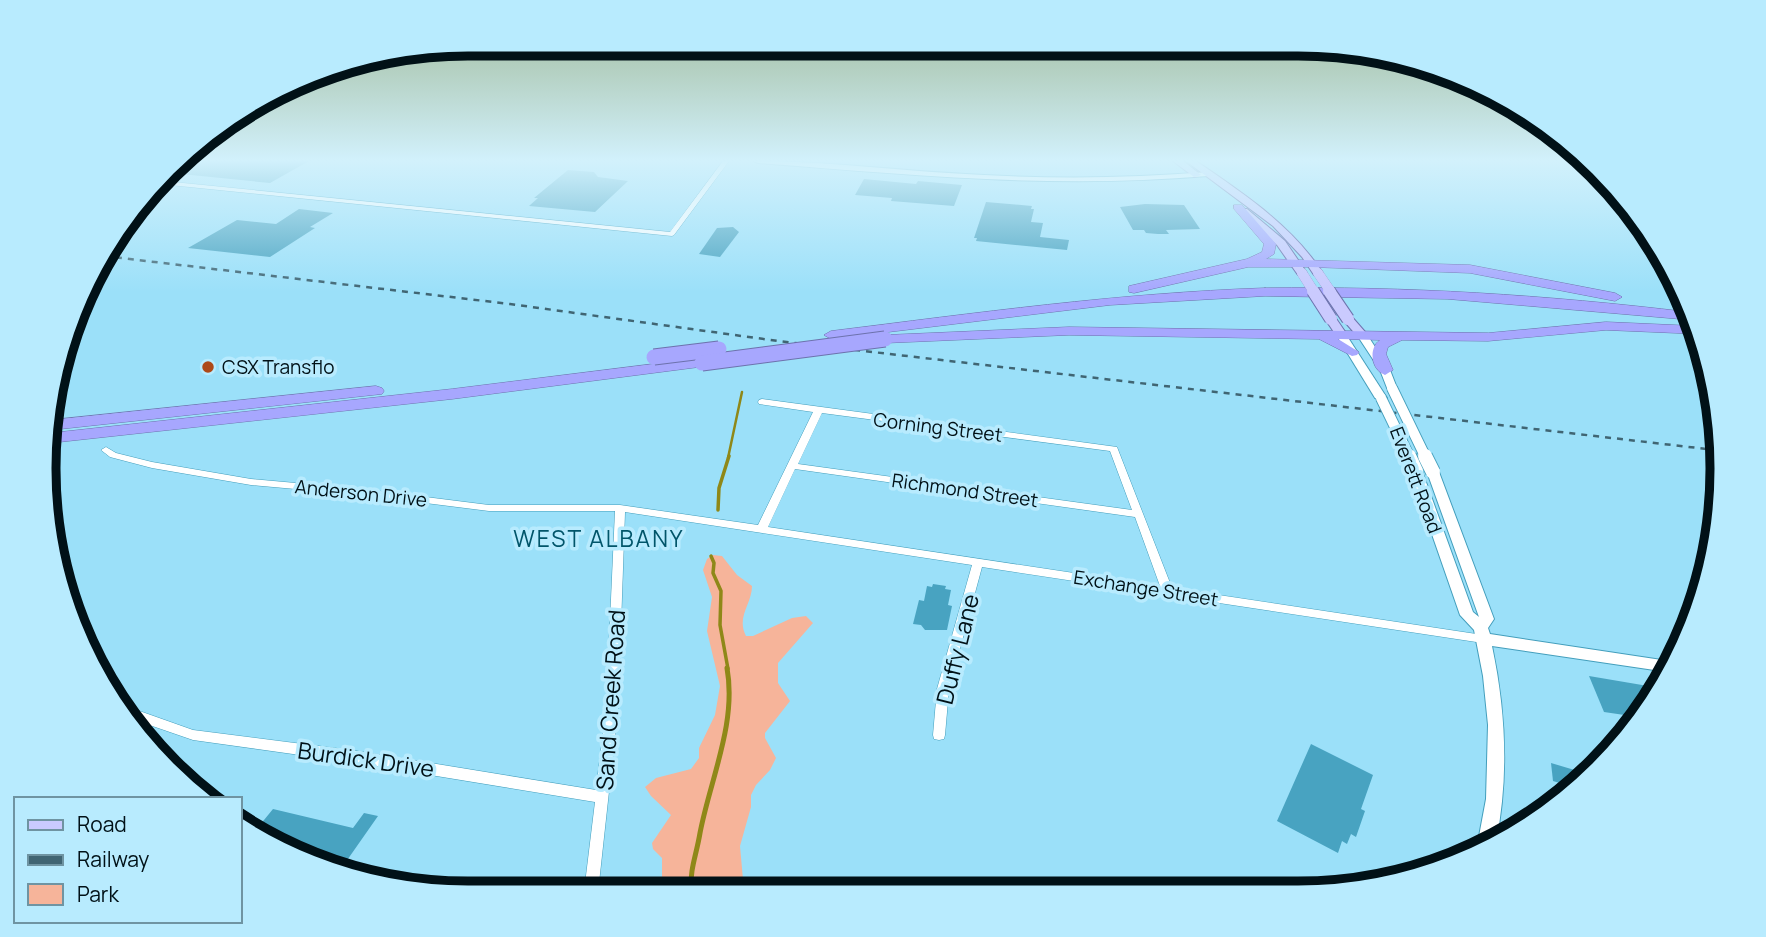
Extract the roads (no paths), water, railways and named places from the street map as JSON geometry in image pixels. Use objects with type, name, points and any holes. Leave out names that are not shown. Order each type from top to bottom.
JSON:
[{"type":"highway","points":[[911,325],[1125,291],[1260,258],[1270,251],[1268,239],[1238,206]]},
{"type":"highway","points":[[1213,270],[1248,263],[1307,268],[1470,269],[1678,308]]},
{"type":"highway","points":[[59,424],[1136,299],[1314,291],[1516,298],[1680,315]]},
{"type":"highway","points":[[58,437],[198,423],[1144,308],[1282,301],[1479,305],[1684,324]]},
{"type":"highway","points":[[885,340],[1069,331],[1308,336],[1506,336],[1606,326],[1686,329]]},
{"type":"highway","points":[[1308,336],[1334,342],[1352,352]]},
{"type":"highway","points":[[1385,370],[1379,354],[1381,345],[1390,338],[1415,336]]},
{"type":"highway","points":[[57,443],[198,423]]},
{"type":"main road","points":[[1248,205],[1284,229],[1342,336]]},
{"type":"main road","points":[[1238,206],[1307,268],[1362,335]]},
{"type":"street","points":[[379,205],[671,234],[693,205]]},
{"type":"street","name":"Everett Road","points":[[1362,335],[1385,370],[1391,388],[1433,472],[1487,619],[1481,633]]},
{"type":"street","name":"Everett Road","points":[[1342,336],[1381,398],[1416,471],[1467,615],[1481,633],[1493,687],[1496,729],[1496,782],[1488,834]]},
{"type":"street","name":"Corning Street","points":[[762,402],[1114,449],[1138,514]]},
{"type":"street","points":[[762,529],[818,411]]},
{"type":"street","name":"Anderson Drive","points":[[106,450],[133,461],[234,480],[489,508],[620,508]]},
{"type":"street","name":"Richmond Street","points":[[793,466],[1138,514]]},
{"type":"street","name":"Exchange Street","points":[[620,508],[1168,592],[1481,633],[1660,665]]},
{"type":"street","name":"Sand Creek Road","points":[[592,881],[603,797],[617,636],[620,508]]},
{"type":"street","points":[[1138,514],[1168,592]]},
{"type":"street","name":"Duffy Lane","points":[[939,735],[943,689],[978,563]]},
{"type":"street","name":"Burdick Drive","points":[[138,715],[193,735],[357,757],[603,797]]},
{"type":"waterway","points":[[728,458],[742,392]]},
{"type":"waterway","points":[[718,510],[719,488],[729,456]]},
{"type":"waterway","points":[[711,556],[714,563],[713,573],[721,591],[720,625],[728,669]]},
{"type":"waterway","points":[[691,881],[704,813],[725,730],[729,689],[727,668]]},
{"type":"railway","points":[[114,257],[510,304],[778,341],[1709,449]]},
{"type":"place","name":"CSX Transflo","points":[[208,367]]},
{"type":"district","name":"WEST ALBANY","points":[[599,538]]}]
